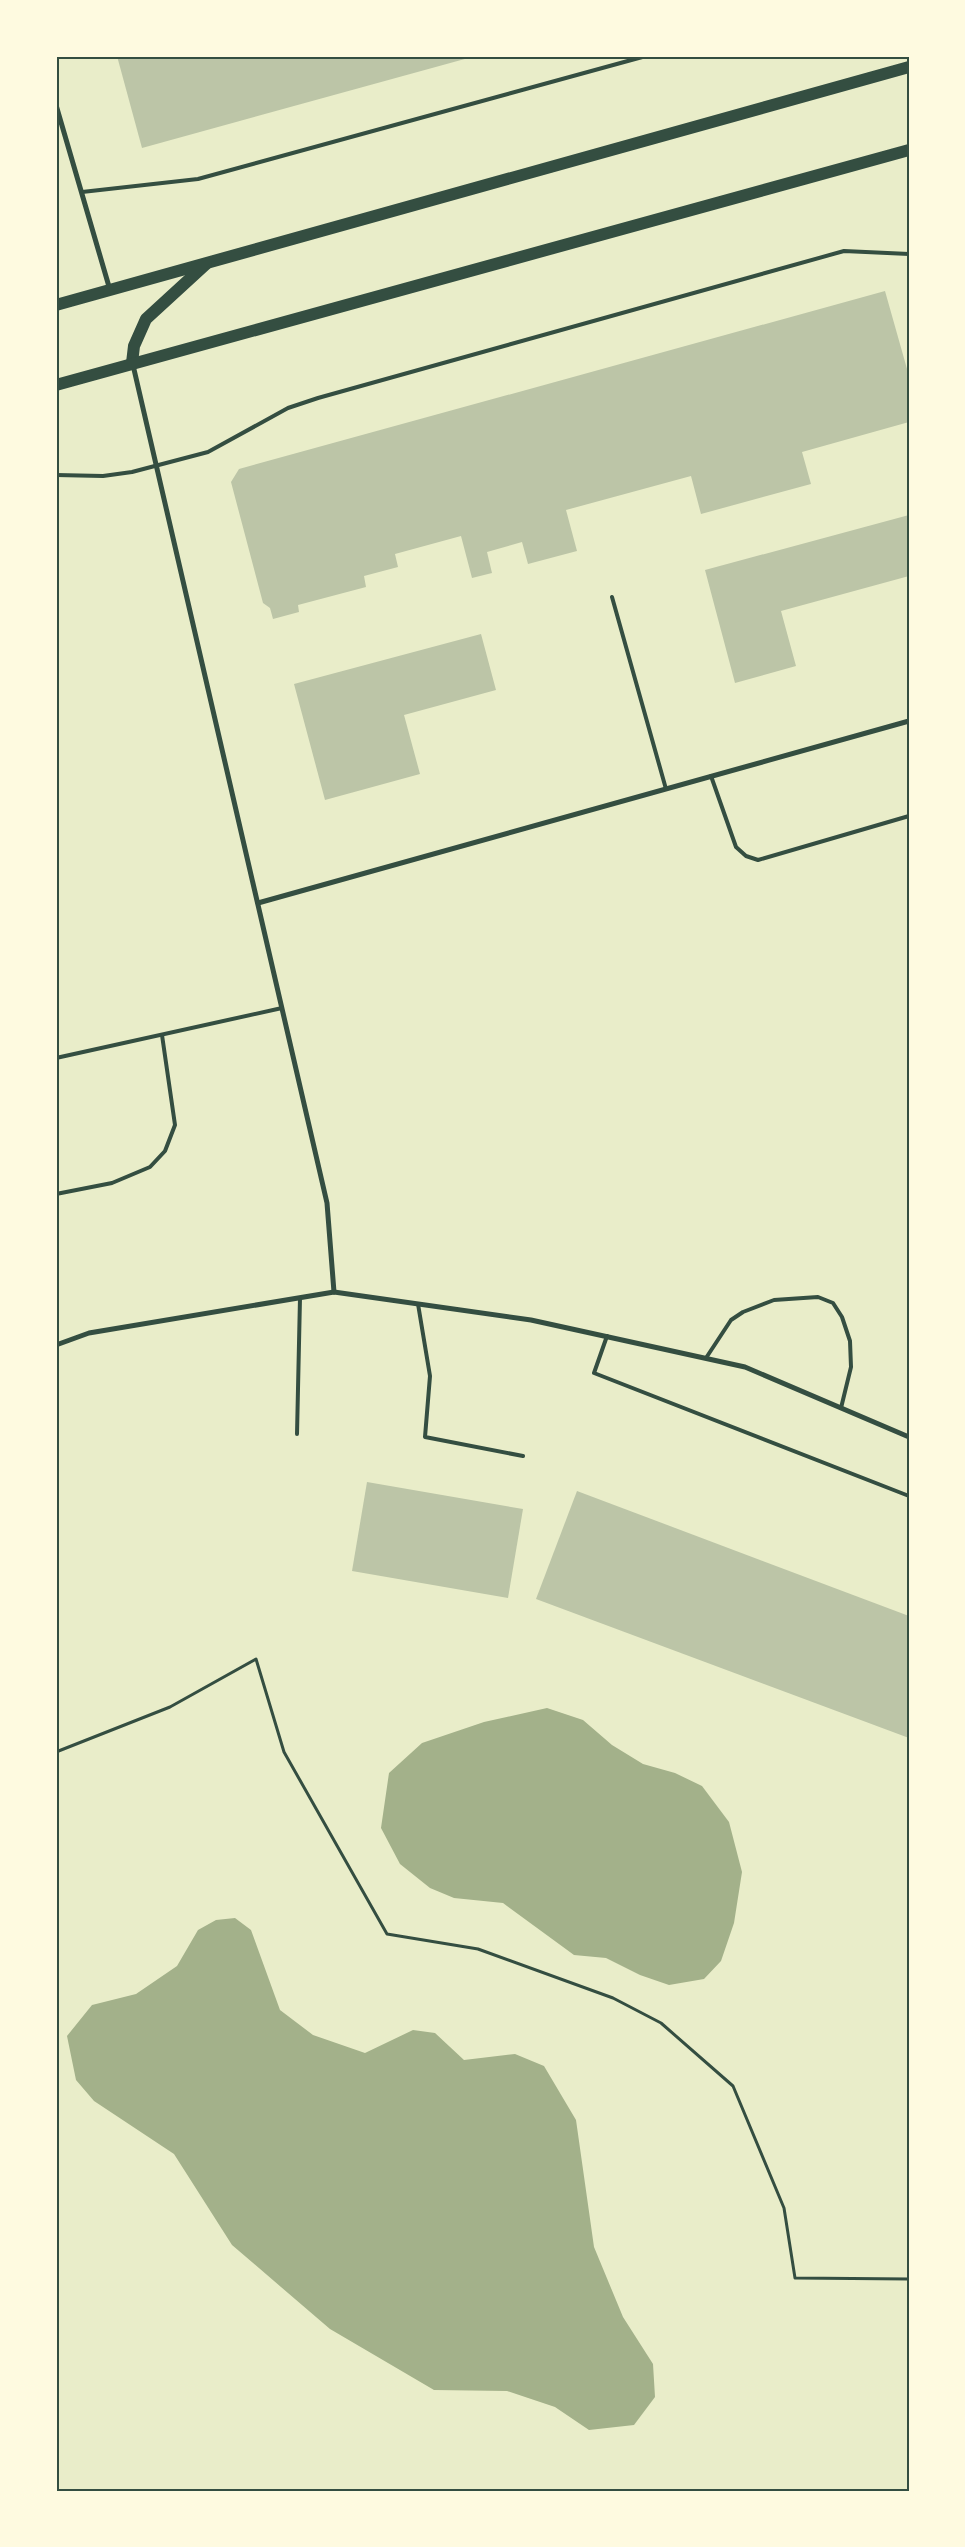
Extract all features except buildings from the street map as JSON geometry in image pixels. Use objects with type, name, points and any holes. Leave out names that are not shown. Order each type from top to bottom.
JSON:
[{"type":"main road","points":[[56,305],[909,67]]},
{"type":"main road","points":[[56,385],[909,150]]},
{"type":"main road","points":[[132,363],[134,346],[146,320],[208,263]]},
{"type":"street","points":[[56,105],[110,290]]},
{"type":"street","points":[[132,363],[327,1204],[334,1292]]},
{"type":"street","points":[[258,903],[909,721]]},
{"type":"street","points":[[56,1345],[88,1333],[334,1292],[531,1320],[745,1367],[909,1437]]},
{"type":"lane","points":[[82,192],[198,179],[646,56]]},
{"type":"lane","points":[[56,475],[103,476],[155,466],[208,452],[288,408],[328,395],[844,251],[909,254]]},
{"type":"lane","points":[[612,597],[666,789]]},
{"type":"lane","points":[[711,776],[736,848],[746,856],[758,860],[909,816]]},
{"type":"lane","points":[[56,1058],[282,1008]]},
{"type":"lane","points":[[56,1194],[112,1183],[150,1167],[164,1151],[175,1124],[162,1034]]},
{"type":"lane","points":[[706,1358],[731,1320],[743,1312],[774,1300],[818,1297],[833,1303],[842,1318],[850,1341],[851,1367],[841,1408]]},
{"type":"lane","points":[[297,1434],[300,1298]]},
{"type":"lane","points":[[418,1304],[430,1376],[425,1437],[523,1456]]},
{"type":"lane","points":[[607,1336],[594,1373],[909,1496]]},
{"type":"path","points":[[56,1752],[170,1707],[256,1658],[284,1752],[387,1934],[478,1949],[613,1998],[661,2023],[733,2086],[784,2208],[795,2278],[909,2279]]},
{"type":"shaded area","points":[[547,1708],[583,1720],[612,1745],[643,1764],[675,1773],[702,1786],[729,1822],[742,1872],[734,1923],[721,1961],[704,1979],[669,1985],[640,1975],[606,1958],[574,1955],[503,1903],[454,1898],[430,1888],[400,1864],[381,1828],[389,1773],[422,1743],[484,1722]]},
{"type":"shaded area","points":[[235,1918],[251,1930],[280,2010],[313,2035],[365,2053],[413,2030],[435,2033],[464,2060],[515,2054],[544,2066],[576,2120],[594,2247],[623,2317],[653,2364],[655,2397],[634,2425],[589,2430],[555,2407],[507,2391],[434,2390],[330,2329],[232,2245],[174,2154],[94,2101],[76,2080],[67,2036],[92,2005],[136,1994],[177,1966],[198,1930],[216,1920]]}]
